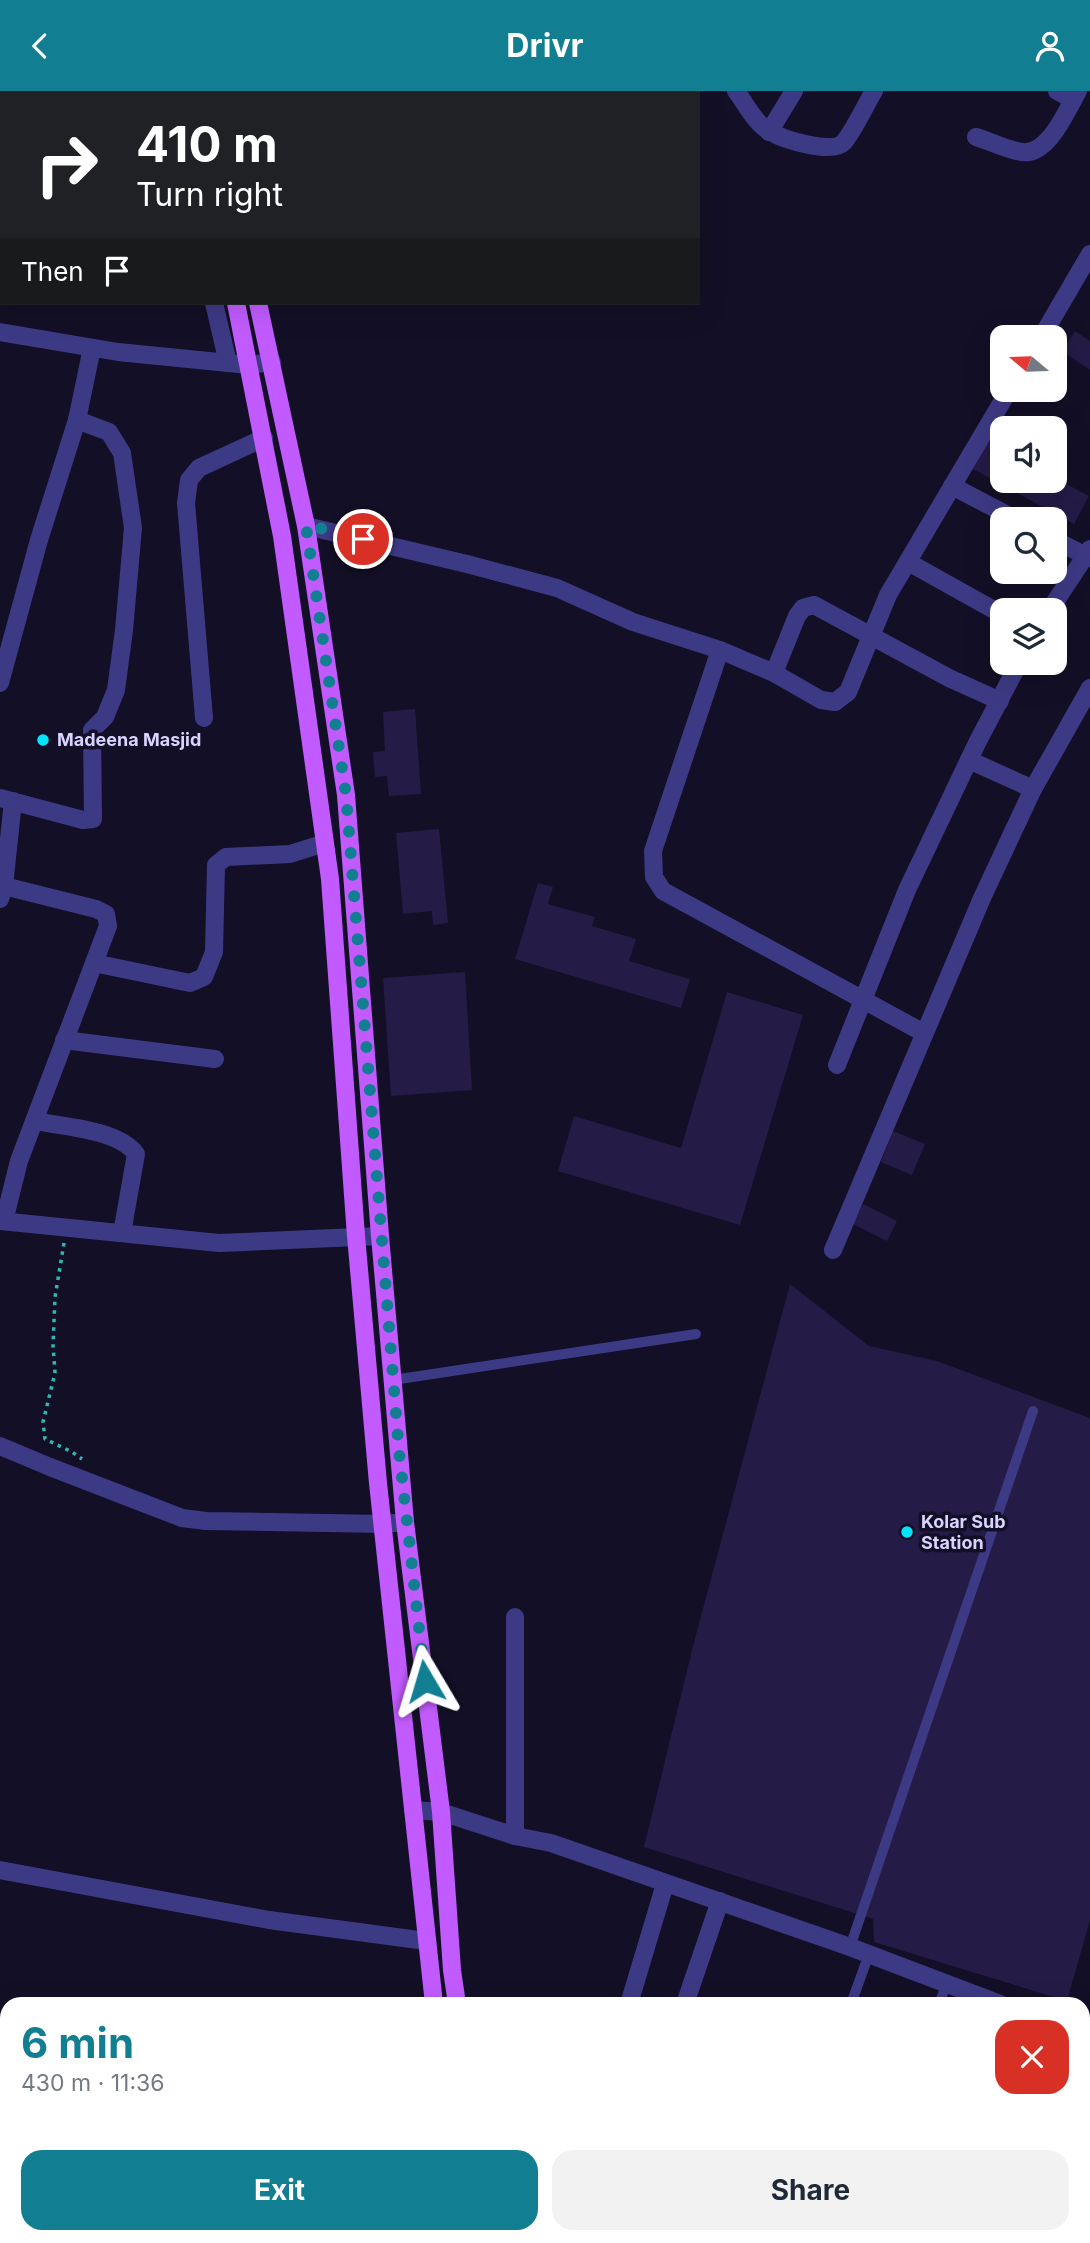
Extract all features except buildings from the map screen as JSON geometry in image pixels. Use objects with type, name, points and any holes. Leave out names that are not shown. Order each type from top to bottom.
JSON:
[{"type":"main road","points":[[236,305],[282,536],[330,879],[356,1236],[433,1997]]},
{"type":"main road","points":[[258,305],[306,526],[346,795],[405,1522],[441,1812],[456,1997]]},
{"type":"street","points":[[736,91],[749,111],[769,132],[810,145],[833,148],[843,144],[874,91]]},
{"type":"street","points":[[769,132],[794,91]]},
{"type":"street","points":[[976,137],[1023,152],[1035,151],[1049,140],[1069,94]]},
{"type":"street","points":[[1049,325],[1090,254]]},
{"type":"street","points":[[214,305],[228,363]]},
{"type":"street","points":[[0,332],[118,352],[250,365],[272,362]]},
{"type":"street","points":[[0,683],[39,540],[77,420],[92,348]]},
{"type":"street","points":[[306,526],[557,587],[633,622],[720,650],[774,673],[821,700],[835,702],[848,692],[888,595],[1001,403]]},
{"type":"street","points":[[77,420],[109,432],[121,453],[133,528],[116,690],[105,717],[92,730],[93,819],[83,820],[6,800],[2,892],[106,913],[108,926],[19,1161],[2,1221],[219,1243],[380,1236]]},
{"type":"street","points":[[204,718],[186,503],[189,480],[199,468],[264,438]]},
{"type":"street","points":[[952,487],[991,507]]},
{"type":"street","points":[[1058,598],[1089,554],[1067,545]]},
{"type":"street","points":[[908,562],[990,608]]},
{"type":"street","points":[[774,673],[797,616],[803,608],[814,605],[949,678],[1000,701]]},
{"type":"street","points":[[720,650],[653,851],[653,877],[663,891],[925,1034]]},
{"type":"street","points":[[837,1065],[907,890],[1013,675]]},
{"type":"street","points":[[833,1250],[982,898],[1033,789],[1090,688]]},
{"type":"street","points":[[969,760],[1033,789]]},
{"type":"street","points":[[94,964],[190,983],[204,977],[214,952],[216,866],[226,857],[290,854],[325,843]]},
{"type":"street","points":[[64,1040],[215,1059]]},
{"type":"street","points":[[34,1121],[111,1136],[131,1147],[136,1154],[122,1233]]},
{"type":"street","points":[[0,1446],[182,1518],[206,1521],[384,1524],[405,1522]]},
{"type":"street","points":[[514,1617],[514,1836]]},
{"type":"street","points":[[413,1810],[441,1812],[514,1836],[551,1843],[850,1947],[982,1997]]},
{"type":"street","points":[[0,1870],[270,1920],[426,1941]]},
{"type":"street","points":[[631,1997],[665,1884]]},
{"type":"street","points":[[687,1997],[720,1901]]},
{"type":"lane","points":[[393,1380],[696,1334]]},
{"type":"lane","points":[[850,1947],[1033,1411]]},
{"type":"lane","points":[[854,1997],[869,1954]]},
{"type":"lane","points":[[942,1997],[947,1983]]},
{"type":"path","points":[[67,1228],[55,1297],[55,1373],[43,1422],[45,1439],[82,1459],[85,1469],[82,1479]]},
{"type":"place","name":"Madeena Masjid","points":[[43,740]]},
{"type":"place","name":"Kolar Sub Station","points":[[907,1532]]},
{"type":"route","points":[[363,539],[306,526],[346,795],[405,1522],[425,1681]]}]
